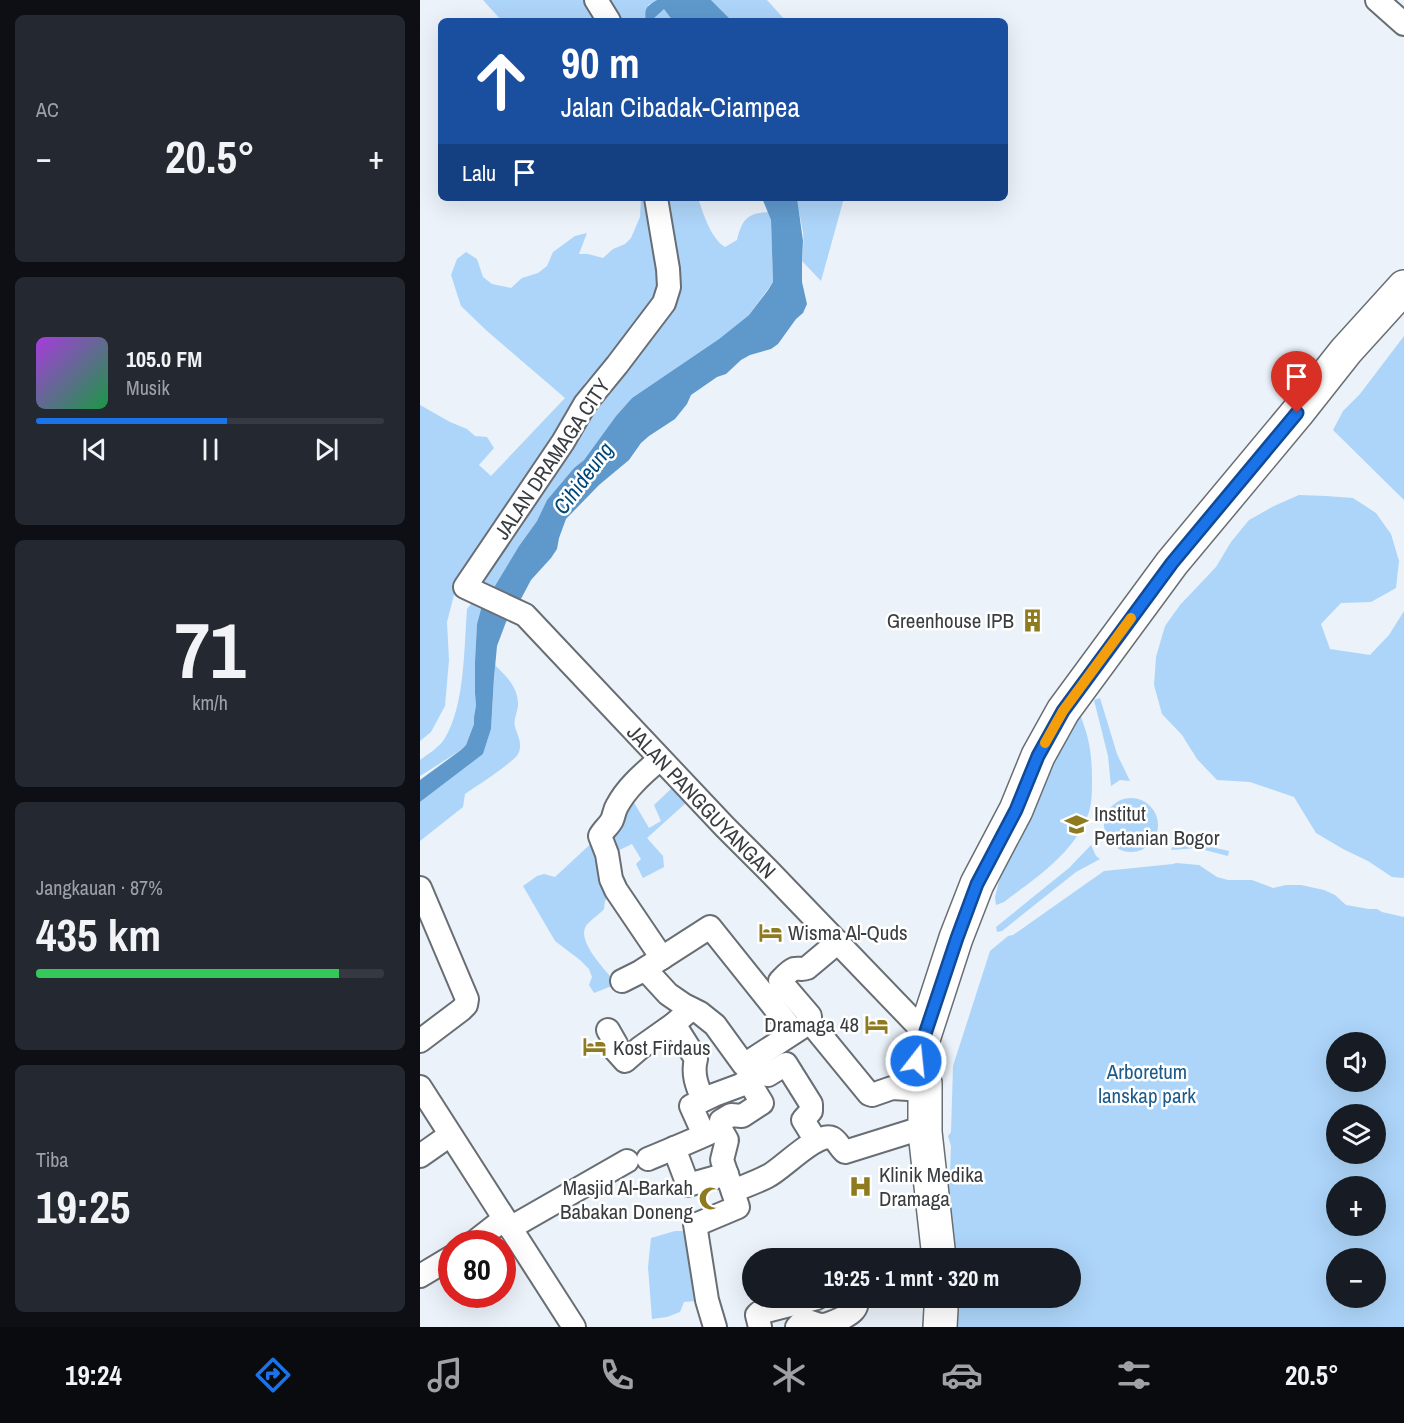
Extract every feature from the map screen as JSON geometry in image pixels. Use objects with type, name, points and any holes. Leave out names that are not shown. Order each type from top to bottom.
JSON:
[{"type":"highway","points":[[938,1248],[925,1127],[925,1086],[916,1061],[977,884],[1016,810],[1038,756],[1063,711],[1172,563],[1346,351],[1404,287]]},
{"type":"highway","points":[[925,1086],[973,955],[989,895],[992,858]]},
{"type":"highway","points":[[940,1327],[941,1308]]},
{"type":"street","points":[[596,0],[607,18]]},
{"type":"street","points":[[1377,0],[1404,24]]},
{"type":"street","name":"JALAN DRAMAGA CITY","points":[[473,591],[585,404],[664,303],[669,287],[668,269],[657,201]]},
{"type":"street","name":"JALAN PANGGUYANGAN","points":[[473,591],[525,615],[924,1033]]},
{"type":"street","points":[[660,759],[635,782],[622,798],[616,807],[612,821],[600,836],[607,854],[611,879],[668,994],[716,1025],[744,1065],[802,1027],[810,1016],[780,981],[791,970],[807,968],[838,942]]},
{"type":"street","points":[[420,888],[467,999],[466,1005],[461,1010],[420,1041]]},
{"type":"street","points":[[622,981],[710,927],[802,1027],[869,1094],[892,1088],[925,1086]]},
{"type":"street","points":[[608,1030],[616,1044],[616,1051],[625,1062],[691,1009]]},
{"type":"street","points":[[674,1024],[696,1059]]},
{"type":"street","points":[[703,1100],[694,1075],[696,1059],[726,1040]]},
{"type":"street","points":[[757,1058],[768,1075],[786,1064],[812,1104],[811,1111],[803,1120],[816,1141]]},
{"type":"street","points":[[495,1230],[638,1160],[712,1132],[721,1121],[731,1115],[742,1116],[762,1103],[748,1080],[692,1106],[712,1132],[727,1140],[722,1160],[738,1207],[697,1223],[707,1300],[715,1327]]},
{"type":"street","points":[[420,1087],[574,1327]]},
{"type":"street","points":[[674,1148],[688,1185],[730,1183],[768,1176],[816,1141],[829,1137],[833,1138],[845,1152],[925,1127]]},
{"type":"street","points":[[420,1156],[450,1135]]},
{"type":"street","points":[[420,1276],[438,1265]]},
{"type":"street","points":[[760,1327],[757,1315],[778,1308]]},
{"type":"street","points":[[796,1327],[800,1323],[809,1321],[827,1324],[849,1314],[856,1308]]},
{"type":"green space","points":[[483,0],[589,0],[599,18],[499,18]]},
{"type":"green space","points":[[606,0],[657,0],[648,5],[651,18],[617,18]]},
{"type":"green space","points":[[711,0],[767,0],[783,18],[729,18]]},
{"type":"green space","points":[[664,8],[671,18],[654,18]]},
{"type":"green space","points":[[641,201],[648,201],[661,277],[657,299],[632,332],[585,383],[566,427],[454,595],[447,622],[449,660],[445,706],[431,732],[420,741],[420,405],[467,429],[475,436],[487,437],[494,448],[479,465],[491,476],[565,398],[461,306],[451,275],[457,259],[466,252],[477,259],[483,277],[492,284],[511,288],[522,278],[538,273],[547,266],[553,252],[575,236],[587,233],[579,254],[603,258],[631,238],[640,217]]},
{"type":"green space","points":[[664,201],[699,201],[712,232],[725,247],[737,240],[746,219],[755,214],[768,212],[771,220],[773,282],[749,315],[719,339],[632,398],[584,460],[574,468],[547,500],[537,521],[492,591],[481,588],[481,572],[552,466],[671,308]]},
{"type":"green space","points":[[797,201],[843,201],[821,281],[802,261],[803,235]]},
{"type":"green space","points":[[1404,336],[1404,500],[1333,430],[1343,411],[1360,394]]},
{"type":"green space","points":[[1299,495],[1353,498],[1376,513],[1391,534],[1399,561],[1396,588],[1371,602],[1341,603],[1321,624],[1330,649],[1370,655],[1389,635],[1404,611],[1404,878],[1392,877],[1368,861],[1316,833],[1294,797],[1250,782],[1217,780],[1197,759],[1182,735],[1162,714],[1154,685],[1156,657],[1165,626],[1180,605],[1216,567],[1231,542],[1249,520]]},
{"type":"green space","points":[[476,601],[484,604],[477,624],[474,724],[466,745],[461,750],[420,776],[420,760],[443,741],[452,725],[460,693],[467,609]]},
{"type":"green space","points":[[495,665],[511,682],[516,692],[518,707],[515,724],[520,744],[518,754],[465,794],[463,807],[420,841],[420,802],[483,754],[491,729]]},
{"type":"green space","points":[[1100,698],[1117,754],[1130,781],[1120,780],[1111,786],[1108,756],[1094,700]]},
{"type":"green space","points":[[1078,709],[1089,744],[1091,761],[1091,799],[1087,817],[1080,831],[1062,855],[1004,902],[996,905],[995,897],[1004,862]]},
{"type":"green space","points":[[674,786],[687,802],[647,838],[663,856],[664,867],[643,878],[636,864],[641,859],[632,844],[611,854],[603,834],[629,794],[649,828],[661,821],[654,805]]},
{"type":"green space","points":[[1126,798],[1136,798],[1146,802],[1154,810],[1158,825],[1154,840],[1146,848],[1136,852],[1126,852],[1116,848],[1108,840],[1104,830],[1104,820],[1108,810],[1116,802]]},
{"type":"green space","points":[[1179,832],[1198,844],[1229,851],[1228,856],[1197,848],[1171,850]]},
{"type":"green space","points":[[597,838],[612,891],[605,901],[604,909],[586,926],[585,940],[594,956],[617,984],[594,993],[589,985],[592,977],[589,969],[555,941],[523,886],[544,874],[555,877]]},
{"type":"green space","points":[[1091,845],[1100,859],[1076,872],[1002,931],[997,932],[996,927],[1069,868]]},
{"type":"green space","name":"Arboretum lanskap park","points":[[1176,863],[1199,865],[1217,877],[1228,880],[1252,880],[1273,888],[1301,885],[1324,890],[1335,895],[1346,905],[1377,909],[1404,917],[1404,1327],[958,1327],[951,1308],[1081,1308],[1081,1248],[953,1248],[946,1178],[950,1174],[951,1146],[948,1136],[951,1132],[953,1066],[990,951],[1008,936],[1013,935],[1104,871]]},
{"type":"green space","points":[[675,1231],[685,1231],[707,1300],[684,1302],[680,1312],[652,1319],[648,1267],[651,1238]]},
{"type":"water","points":[[657,0],[711,0],[729,18],[671,18],[664,9],[654,18],[646,18],[645,13]]},
{"type":"water","name":"Cihideung","points":[[763,201],[797,201],[803,241],[802,282],[807,304],[803,313],[778,344],[771,349],[741,360],[726,374],[717,377],[691,395],[675,419],[641,443],[629,460],[599,485],[566,519],[557,549],[531,580],[506,622],[497,646],[491,729],[483,754],[420,802],[420,780],[466,745],[474,724],[477,624],[481,609],[537,521],[547,500],[574,468],[584,460],[632,398],[719,339],[749,315],[768,290],[773,282],[771,220]]},
{"type":"slow traffic","points":[[1045,743],[1063,711],[1131,618]]},
{"type":"place","name":"Greenhouse IPB","points":[[1032,620]]},
{"type":"place","name":"Institut Pertanian Bogor","points":[[1076,825]]},
{"type":"place","name":"Wisma Al-Quds","points":[[770,932]]},
{"type":"place","name":"Dramaga 48","points":[[877,1024]]},
{"type":"place","name":"Kost Firdaus","points":[[595,1047]]},
{"type":"place","name":"Klinik Medika Dramaga","points":[[861,1186]]},
{"type":"place","name":"Masjid Al-Barkah Babakan Doneng","points":[[711,1199]]},
{"type":"route","points":[[916,1061],[977,884],[1016,810],[1038,756],[1063,711],[1172,563],[1297,413]]}]
